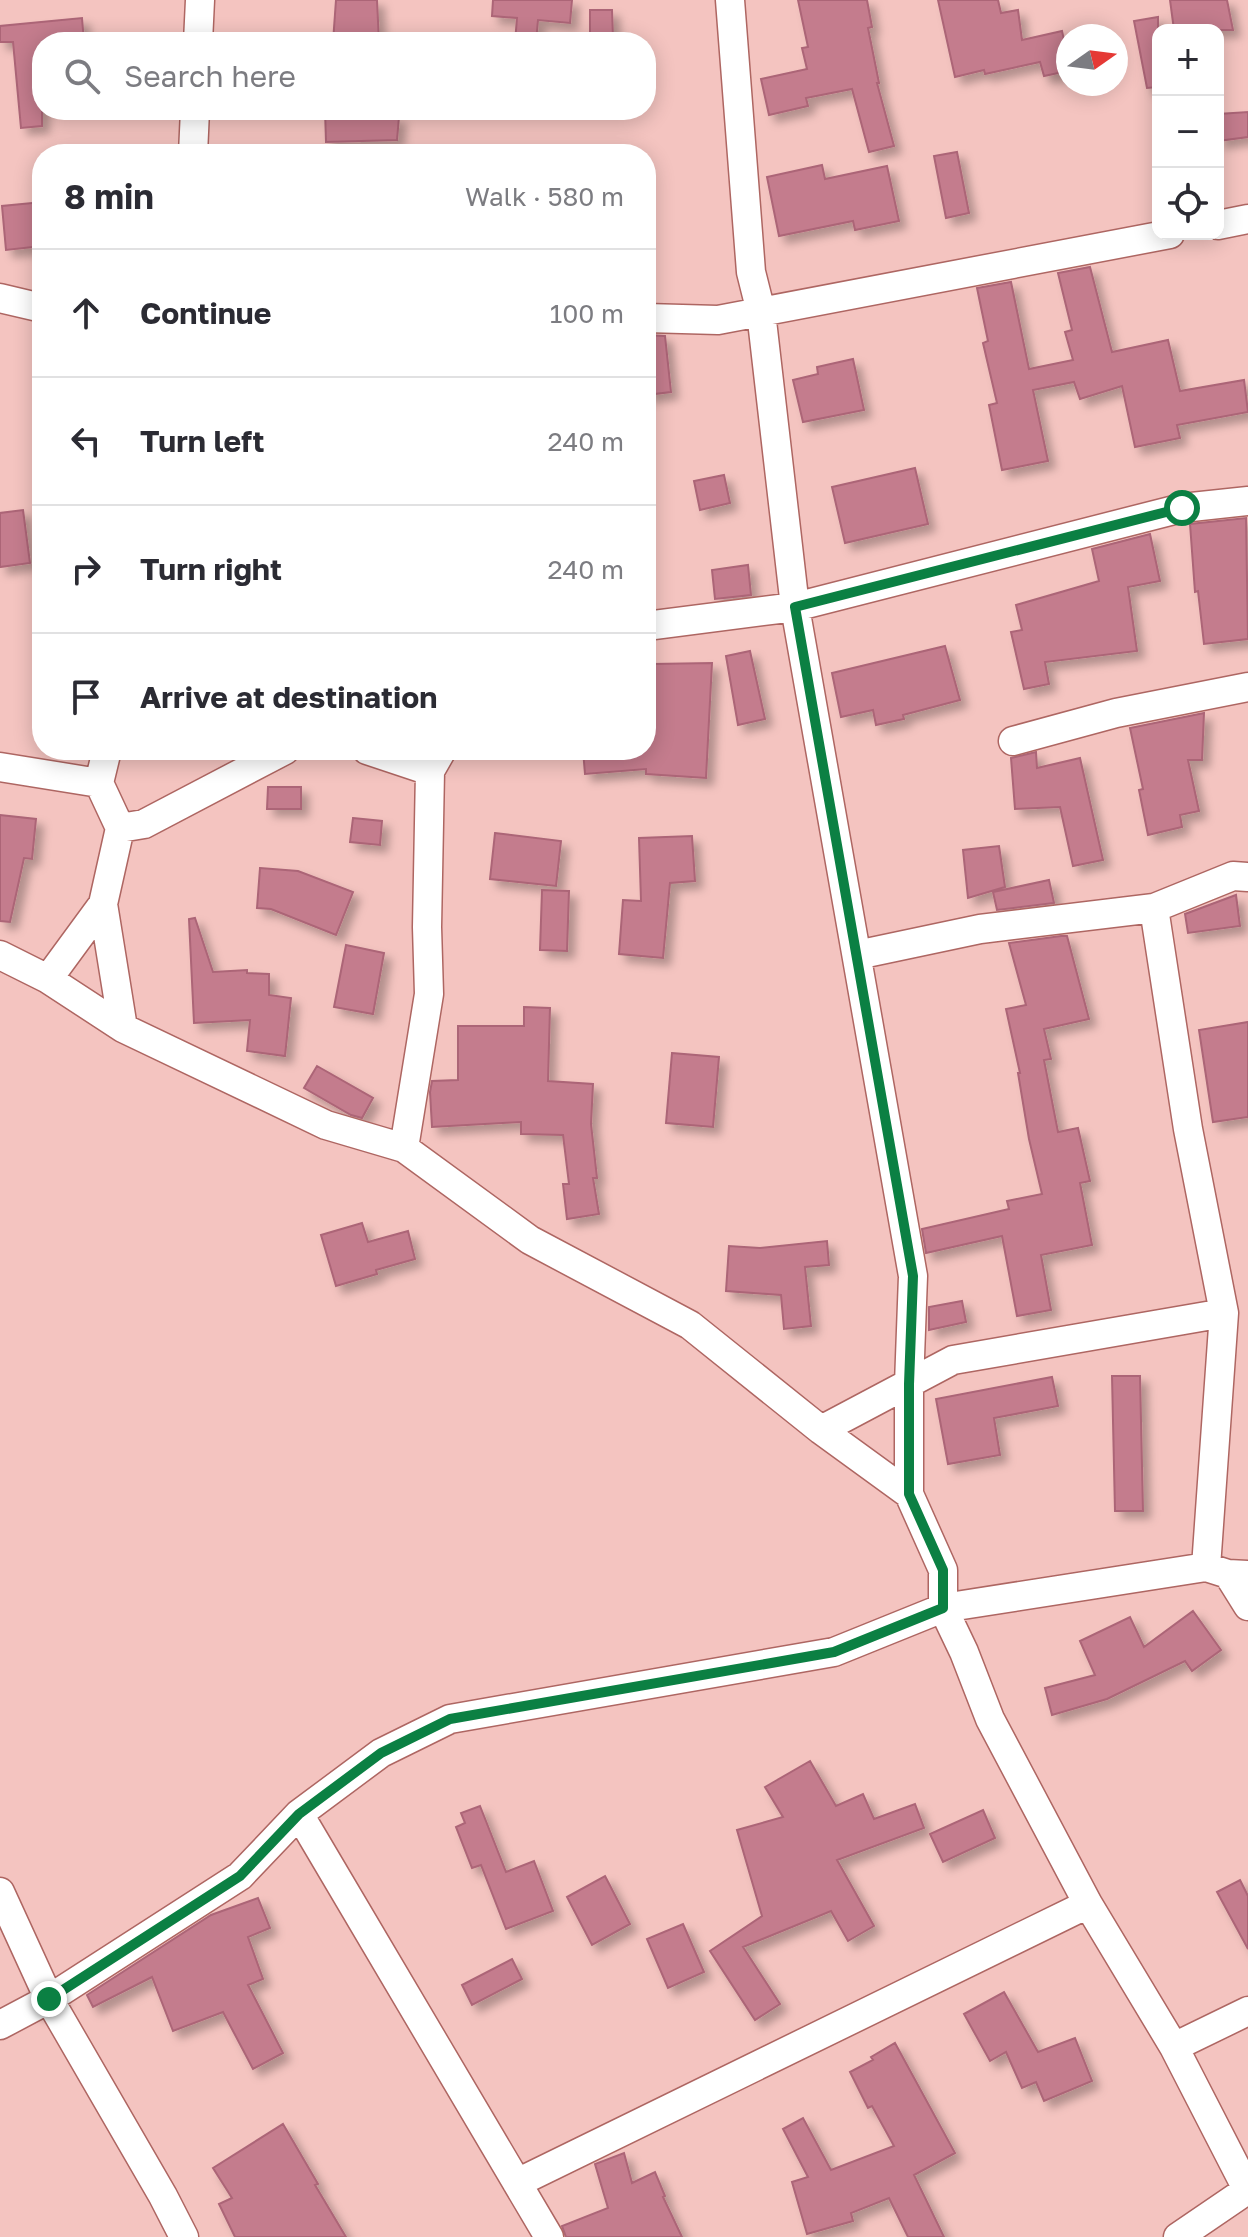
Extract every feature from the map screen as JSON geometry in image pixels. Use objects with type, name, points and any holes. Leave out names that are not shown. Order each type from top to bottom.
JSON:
[{"type":"street","points":[[198,32],[200,0]]},
{"type":"street","points":[[730,0],[751,272],[761,312],[795,607],[913,1276],[909,1494],[943,1570],[943,1608],[990,1719],[1088,1904],[1174,2047],[1248,2191],[1178,2237]]},
{"type":"street","points":[[193,144],[195,120]]},
{"type":"street","points":[[1224,224],[1248,219]]},
{"type":"street","points":[[656,318],[718,320],[1152,237]]},
{"type":"street","points":[[0,298],[32,308]]},
{"type":"street","points":[[656,625],[795,607],[1182,508],[1248,501]]},
{"type":"street","points":[[1013,741],[1116,713],[1248,687]]},
{"type":"street","points":[[105,760],[99,783],[120,828],[103,904],[123,1028]]},
{"type":"street","points":[[120,828],[144,824],[266,760]]},
{"type":"street","points":[[404,1148],[429,994],[427,927],[436,760]]},
{"type":"street","points":[[0,767],[99,783]]},
{"type":"street","points":[[857,955],[980,929],[1154,908],[1243,869]]},
{"type":"street","points":[[48,979],[103,904]]},
{"type":"street","points":[[1154,908],[1188,1129],[1224,1313],[1227,1572],[1248,1606]]},
{"type":"street","points":[[0,955],[48,979],[123,1028],[326,1125],[404,1148],[530,1240],[690,1325],[821,1430],[909,1494]]},
{"type":"street","points":[[821,1430],[953,1360],[1224,1313]]},
{"type":"street","points":[[0,2025],[49,1999],[240,1876],[299,1814],[381,1753],[450,1719],[834,1652],[943,1608],[1227,1572]]},
{"type":"street","points":[[299,1814],[549,2237]]},
{"type":"street","points":[[0,1892],[49,1999],[184,2237]]},
{"type":"street","points":[[517,2183],[1088,1904]]},
{"type":"street","points":[[1174,2047],[1248,2011]]},
{"type":"building","points":[[336,0],[377,0],[379,32],[334,32]]},
{"type":"building","points":[[493,0],[572,0],[570,23],[538,20],[537,32],[516,32],[517,18],[492,16]]},
{"type":"building","points":[[798,0],[867,0],[877,83],[894,146],[869,152],[852,89],[806,98],[808,106],[769,115],[761,79],[807,69],[802,48],[808,47]]},
{"type":"building","points":[[938,0],[998,0],[1001,13],[1018,10],[1022,40],[1056,32],[1056,74],[1044,76],[1040,62],[955,77]]},
{"type":"building","points":[[1170,0],[1227,0],[1233,30],[1224,30],[1224,24],[1173,24]]},
{"type":"building","points":[[590,10],[612,10],[613,32],[590,32]]},
{"type":"building","points":[[1158,17],[1158,24],[1152,24],[1152,88],[1147,88],[1134,21]]},
{"type":"building","points":[[82,18],[83,32],[32,32],[32,120],[42,120],[42,126],[21,128],[13,42],[0,42],[0,26]]},
{"type":"building","points":[[1248,112],[1248,137],[1224,140],[1224,114]]},
{"type":"building","points":[[325,120],[399,120],[397,140],[326,142]]},
{"type":"building","points":[[957,152],[969,213],[946,218],[934,156]]},
{"type":"building","points":[[822,165],[825,179],[887,166],[899,221],[855,230],[853,221],[779,236],[767,177]]},
{"type":"building","points":[[32,203],[32,247],[6,250],[2,206]]},
{"type":"building","points":[[1090,267],[1112,352],[1168,340],[1180,391],[1244,380],[1248,412],[1177,425],[1180,438],[1135,447],[1122,386],[1080,399],[1074,382],[1033,390],[1048,461],[1002,470],[989,405],[997,403],[983,343],[988,341],[977,288],[1011,282],[1029,369],[1073,360],[1065,332],[1072,330],[1058,273]]},
{"type":"building","points":[[656,336],[665,336],[671,392],[656,394]]},
{"type":"building","points":[[853,359],[864,410],[803,422],[793,380],[818,374],[817,367]]},
{"type":"building","points":[[915,468],[928,524],[845,543],[832,487]]},
{"type":"building","points":[[724,475],[730,503],[700,510],[694,481]]},
{"type":"building","points":[[23,510],[30,563],[0,567],[0,513]]},
{"type":"building","points":[[1246,518],[1248,639],[1204,644],[1198,591],[1195,592],[1190,524]]},
{"type":"building","points":[[1150,534],[1160,581],[1128,587],[1137,651],[1045,662],[1049,684],[1024,689],[1011,632],[1022,630],[1016,605],[1099,581],[1092,549]]},
{"type":"building","points":[[748,565],[751,595],[715,599],[712,570]]},
{"type":"building","points":[[945,646],[960,700],[876,725],[873,710],[841,717],[832,673]]},
{"type":"building","points":[[750,651],[765,719],[738,725],[726,656]]},
{"type":"building","points":[[712,663],[706,778],[646,774],[646,769],[585,774],[584,760],[656,760],[656,664]]},
{"type":"building","points":[[1204,713],[1202,760],[1188,760],[1199,811],[1180,815],[1182,827],[1148,835],[1139,790],[1143,789],[1130,728]]},
{"type":"building","points":[[1036,752],[1037,768],[1080,758],[1103,860],[1073,866],[1060,807],[1015,809],[1011,758]]},
{"type":"building","points":[[268,787],[301,787],[301,809],[267,809]]},
{"type":"building","points":[[0,815],[36,819],[32,859],[24,858],[10,922],[0,921]]},
{"type":"building","points":[[353,818],[382,821],[380,845],[350,842]]},
{"type":"building","points":[[495,833],[561,841],[556,886],[490,879]]},
{"type":"building","points":[[692,836],[695,881],[670,883],[663,958],[619,954],[623,900],[641,901],[639,838]]},
{"type":"building","points":[[999,846],[1005,887],[968,898],[963,850]]},
{"type":"building","points":[[260,868],[298,871],[353,892],[336,935],[271,909],[257,908]]},
{"type":"building","points":[[1049,880],[1054,903],[997,910],[993,892]]},
{"type":"building","points":[[542,890],[569,891],[567,951],[540,950]]},
{"type":"building","points":[[1236,895],[1240,926],[1188,933],[1185,914]]},
{"type":"building","points":[[195,918],[213,972],[247,970],[247,973],[269,974],[269,995],[291,998],[285,1056],[247,1051],[250,1020],[194,1023],[189,919]]},
{"type":"building","points":[[1067,936],[1089,1019],[1044,1029],[1051,1059],[1044,1060],[1058,1132],[1078,1128],[1090,1181],[1080,1183],[1092,1245],[1041,1255],[1051,1310],[1017,1316],[1002,1236],[926,1253],[922,1229],[1009,1209],[1007,1201],[1042,1194],[1006,1009],[1026,1005],[1009,943]]},
{"type":"building","points":[[346,945],[384,953],[373,1014],[334,1007]]},
{"type":"building","points":[[524,1007],[550,1008],[548,1081],[593,1084],[591,1124],[597,1178],[593,1178],[599,1214],[567,1219],[563,1184],[569,1184],[563,1135],[521,1134],[521,1122],[432,1127],[432,1081],[458,1080],[458,1026],[524,1026]]},
{"type":"building","points":[[1248,1022],[1248,1117],[1213,1122],[1199,1030]]},
{"type":"building","points":[[672,1053],[719,1057],[713,1127],[666,1123]]},
{"type":"building","points":[[317,1066],[373,1098],[362,1118],[304,1088]]},
{"type":"building","points":[[362,1223],[368,1242],[408,1231],[415,1259],[336,1286],[321,1235]]},
{"type":"building","points":[[827,1241],[829,1265],[805,1267],[811,1326],[784,1329],[781,1295],[726,1291],[729,1246],[760,1248]]},
{"type":"building","points":[[962,1301],[966,1322],[929,1330],[929,1307]]},
{"type":"building","points":[[1112,1376],[1140,1376],[1143,1511],[1115,1511]]},
{"type":"building","points":[[1052,1377],[1058,1406],[994,1418],[1000,1455],[948,1464],[936,1399]]},
{"type":"building","points":[[1193,1611],[1221,1650],[1192,1671],[1185,1661],[1107,1699],[1052,1715],[1045,1688],[1095,1675],[1080,1641],[1130,1617],[1144,1647]]},
{"type":"building","points":[[810,1761],[836,1806],[863,1794],[874,1819],[915,1804],[924,1828],[837,1860],[874,1926],[848,1941],[831,1911],[743,1947],[780,2004],[755,2020],[710,1951],[762,1916],[737,1830],[783,1817],[765,1787]]},
{"type":"building","points":[[480,1806],[506,1872],[534,1861],[553,1911],[506,1929],[481,1865],[472,1868],[456,1827],[465,1823],[461,1813]]},
{"type":"building","points":[[983,1810],[995,1838],[943,1862],[930,1834]]},
{"type":"building","points":[[605,1876],[630,1924],[592,1945],[567,1897]]},
{"type":"building","points":[[1240,1880],[1248,1896],[1248,1949],[1217,1892]]},
{"type":"building","points":[[258,1898],[270,1928],[248,1937],[263,1979],[248,1985],[283,2053],[253,2069],[223,2012],[173,2031],[152,1977],[93,2007],[87,1995],[211,1915]]},
{"type":"building","points":[[683,1924],[704,1972],[668,1988],[647,1939]]},
{"type":"building","points":[[512,1959],[522,1979],[472,2005],[462,1985]]},
{"type":"building","points":[[1004,1992],[1038,2052],[1075,2038],[1092,2081],[1044,2101],[1036,2082],[1022,2088],[1006,2052],[990,2061],[964,2014]]},
{"type":"building","points":[[895,2043],[955,2153],[914,2175],[944,2237],[908,2237],[889,2198],[851,2213],[853,2221],[807,2234],[792,2182],[808,2177],[783,2129],[803,2118],[831,2170],[894,2146],[872,2106],[868,2108],[850,2072]]},
{"type":"building","points":[[283,2124],[346,2237],[235,2237],[219,2204],[232,2198],[213,2168]]},
{"type":"building","points":[[624,2153],[632,2183],[655,2172],[682,2237],[566,2237],[562,2226],[608,2208],[595,2164]]},
{"type":"route","points":[[49,1999],[240,1876],[299,1814],[381,1753],[450,1719],[834,1652],[943,1608],[943,1570],[909,1494],[913,1276],[795,607],[1182,508]]}]
